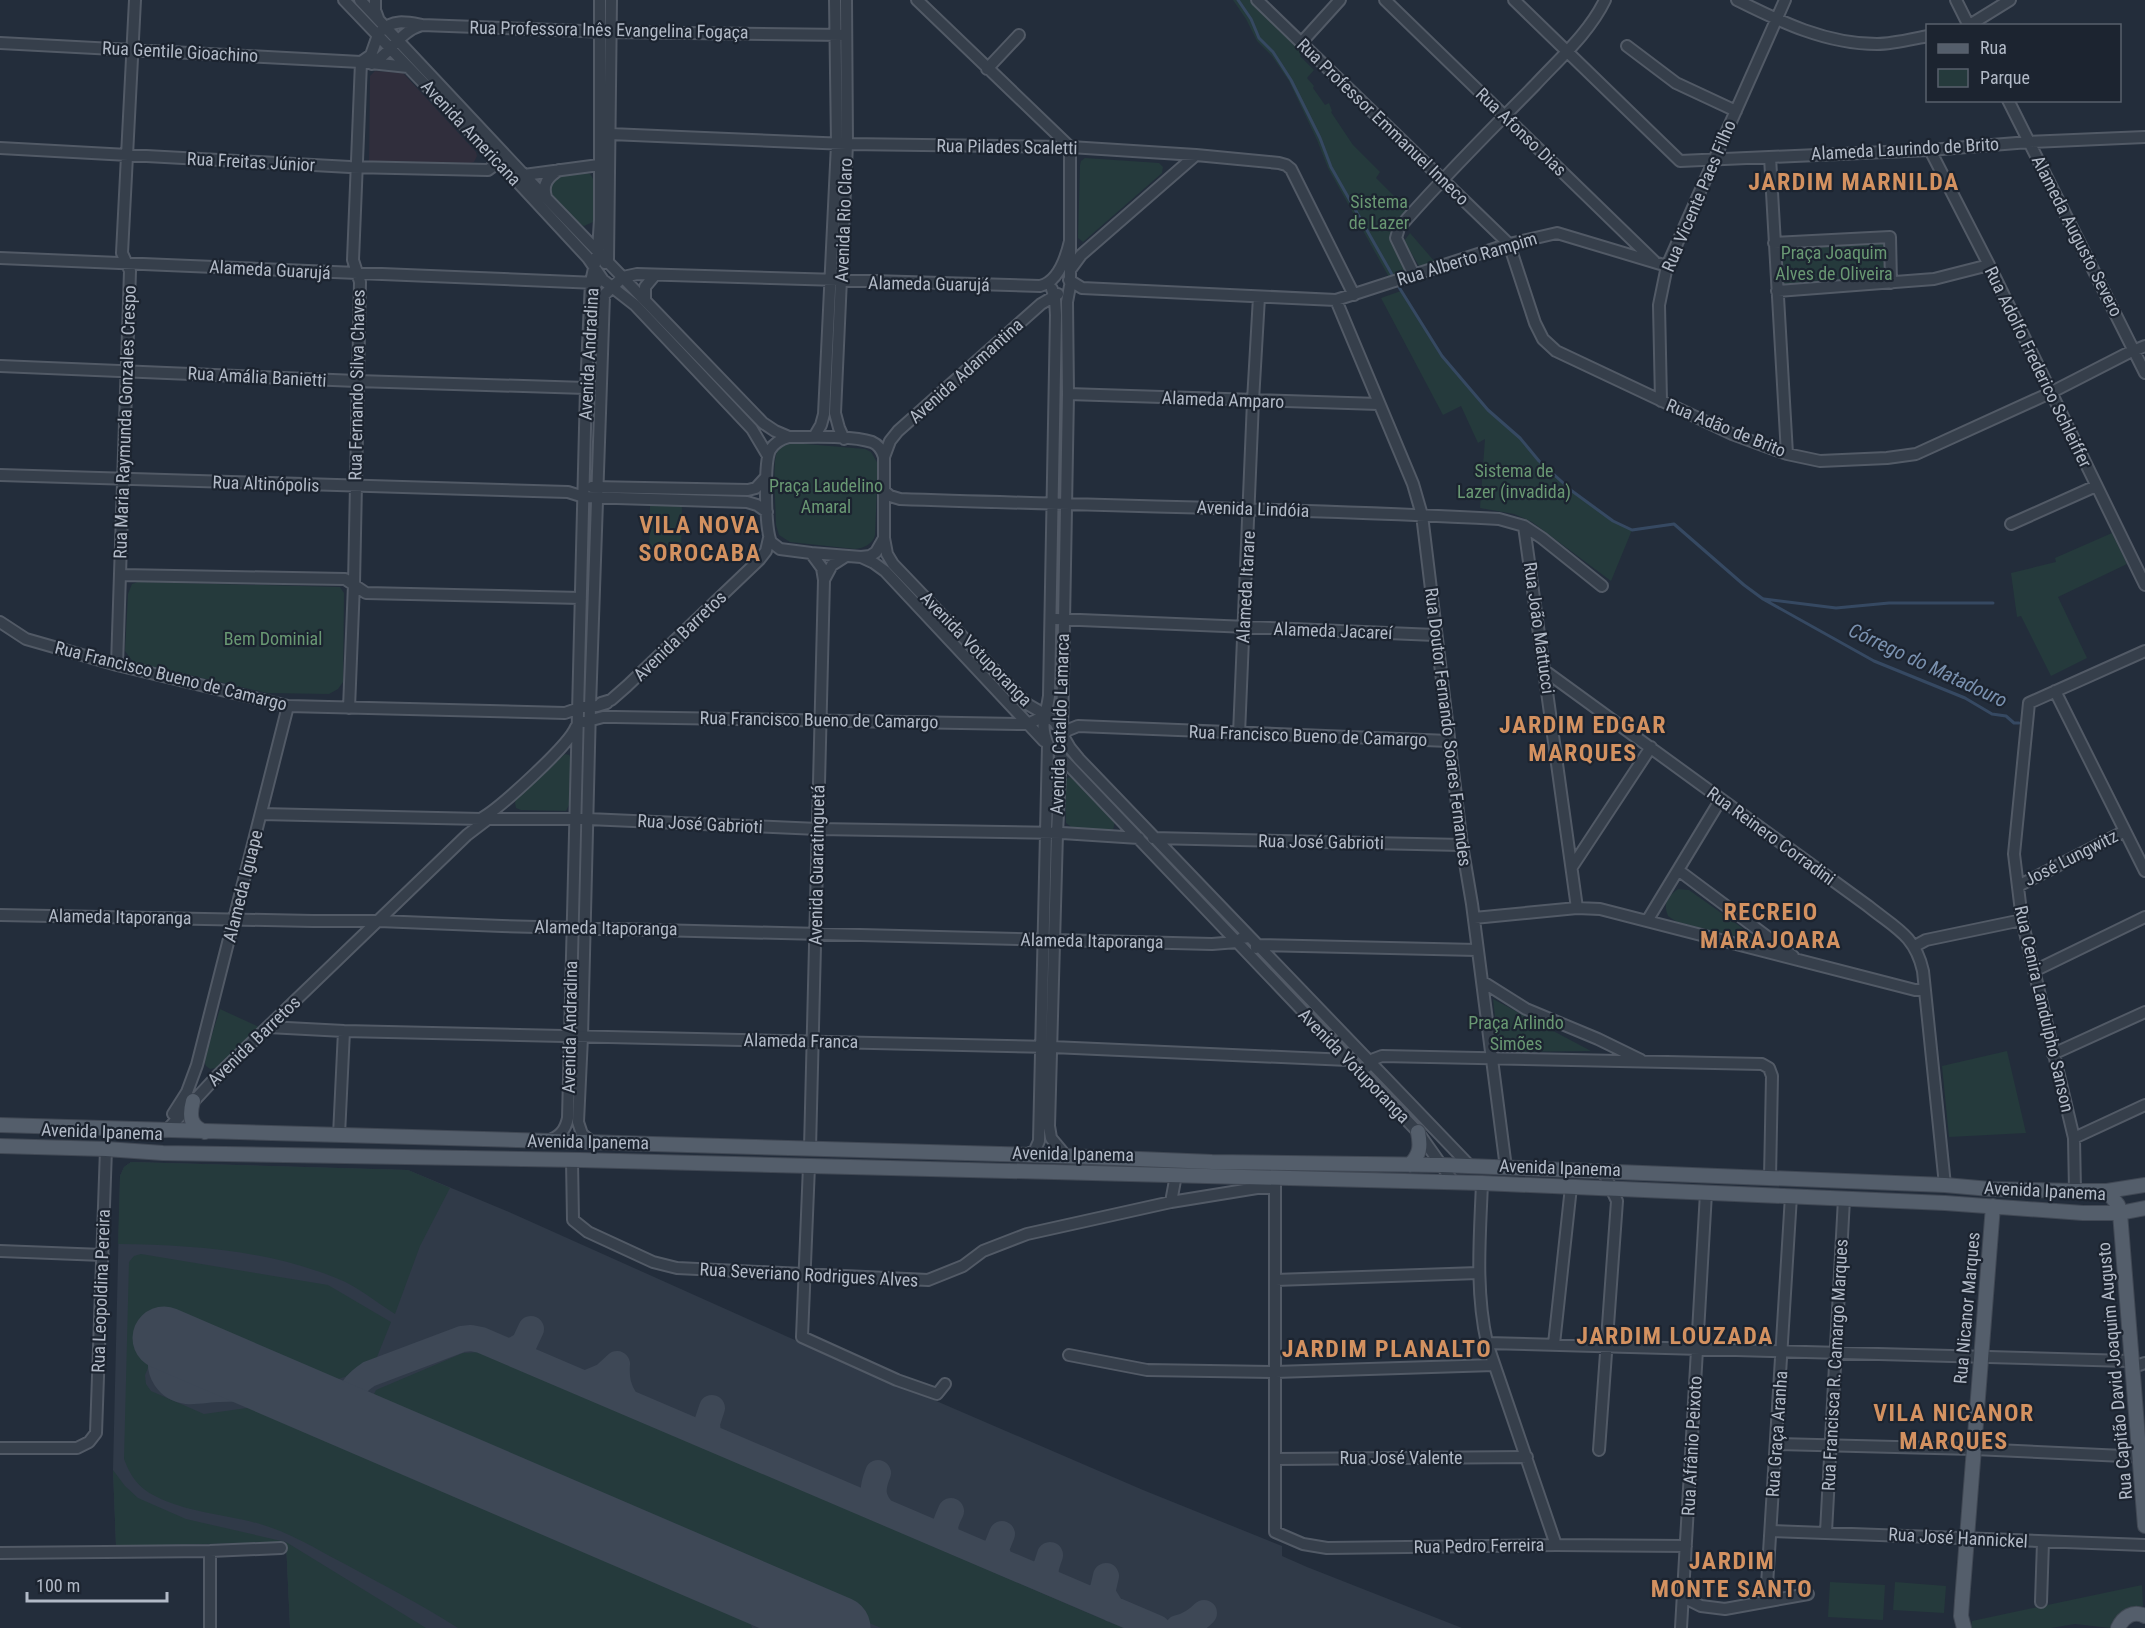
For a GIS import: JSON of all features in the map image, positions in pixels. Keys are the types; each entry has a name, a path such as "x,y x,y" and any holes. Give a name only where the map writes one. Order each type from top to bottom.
{"main road":[{"path":"193,1101 191,1119 198,1129 206,1132"},
{"name":"Avenida Ipanema","path":"0,1125 1212,1162 1442,1165 1945,1185 1990,1189 2107,1191 2145,1185"},
{"path":"136,1151 150,1146 162,1131"},
{"path":"1410,1164 1419,1155 1421,1144 1418,1132"},
{"name":"Avenida Ipanema","path":"0,1146 1176,1175 1275,1183 1482,1183 1844,1198 2120,1213 2145,1208"},
{"path":"2107,1191 2115,1200 2120,1213"},
{"name":"Rua Nicanor Marques","path":"1964,1628 1961,1616 1993,1206"},
{"name":"Rua Capitão David Joaquim Augusto","path":"2120,1213 2138,1362 2145,1526"},
{"path":"2118,1628 2127,1616 2135,1613 2145,1616"}],"street":[{"name":"Rua Maria Raymunda Gonzales Crespo","path":"117,665 130,271 122,253 135,0"},
{"name":"Avenida Americana","path":"344,0 381,28"},
{"name":"Avenida Americana","path":"360,0 394,44 581,232 763,423 789,437"},
{"path":"366,63 372,55 381,28 375,10 375,0"},
{"name":"Avenida Andradina","path":"600,0 610,134 608,261"},
{"name":"Avenida Andradina","path":"545,1142 556,1138 564,1131 568,1118 586,388 591,282 598,250 600,220 599,165 604,32 611,0"},
{"name":"Avenida Rio Claro","path":"835,0 840,35 842,144 836,281 835,413 838,428 844,439"},
{"name":"Avenida Rio Claro","path":"840,35 846,0"},
{"path":"917,0 1070,147"},
{"name":"Rua Professor Emmanuel Inneco","path":"1257,0 1509,244"},
{"path":"1301,43 1341,0"},
{"name":"Rua Afonso Dias","path":"1385,0 1662,265"},
{"name":"Alameda Laurindo de Brito","path":"1514,0 1680,161 2144,138"},
{"path":"1410,276 1396,233 1441,179 1505,117 1567,51 1596,18 1605,0"},
{"path":"1737,0 1806,31 1840,40 1878,44 1926,36"},
{"name":"Rua Vicente Paes Filho","path":"1661,401 1659,304 1662,265 1736,111 1785,0"},
{"path":"1956,0 1968,24"},
{"path":"1971,24 2010,0"},
{"name":"Rua Professora Inês Evangelina Fogaça","path":"381,28 403,21 422,25 604,32 840,35"},
{"path":"366,63 394,44 408,30 422,25"},
{"path":"987,69 1019,35"},
{"name":"Rua Gentile Gioachino","path":"0,43 408,67"},
{"name":"Avenida Americana","path":"394,44 408,67 588,258 603,280 635,305 752,429 768,456"},
{"path":"1628,46 1676,83 1736,111"},
{"name":"Rua Fernando Silva Chaves","path":"349,708 360,282 353,260 366,63"},
{"name":"Alameda Augusto Severo","path":"2009,102 2140,348 2145,373"},
{"path":"1041,147 1048,137 1044,123"},
{"name":"Rua Pilades Scaletti","path":"610,134 842,144 1070,147 1173,153 1286,165 1291,170 1354,295"},
{"name":"Avenida Cataldo Lamarca","path":"1052,833 1060,779 1057,747 1042,728 1049,696 1050,619 1068,394 1070,147"},
{"name":"Rua Freitas Júnior","path":"0,148 358,168 488,170 499,162"},
{"name":"Rua Adolfo Frederico Schleiffer","path":"1930,150 1989,265 2145,585"},
{"path":"1173,153 1179,160 1177,171"},
{"path":"1069,280 1082,255 1196,155"},
{"path":"1770,157 1786,454"},
{"path":"524,175 599,165"},
{"path":"546,197 545,184 548,178 559,170"},
{"path":"581,232 589,231 600,220"},
{"name":"Rua Alberto Rampim","path":"1338,300 1509,244 1557,233 1662,265"},
{"path":"1774,243 1890,237 1891,283"},
{"name":"Avenida Cataldo Lamarca","path":"1027,1155 1035,1150 1039,1141 1046,1048 1052,833 1063,619 1054,289 1070,241"},
{"name":"Rua Adão de Brito","path":"1509,244 1535,323 1543,339 1556,351 1732,434 1786,454 1820,461 1887,458 1916,454 2050,393 2140,348"},
{"name":"Alameda Guarujá","path":"0,258 591,282 612,286"},
{"path":"595,269 608,261"},
{"path":"1777,291 1934,279 1989,265"},
{"name":"Rua Pilades Scaletti","path":"1338,300 1341,269"},
{"name":"Alameda Guarujá","path":"623,277 637,274 1040,286 1054,289"},
{"path":"645,300 645,288 648,281 655,275"},
{"path":"1054,289 1061,276 1082,288 1338,300"},
{"path":"612,286 623,277"},
{"name":"Avenida Adamantina","path":"884,457 890,441 898,431 1041,304 1054,289 1067,292 1069,280"},
{"name":"Avenida Rio Claro","path":"814,437 824,414 836,281"},
{"name":"Avenida Andradina","path":"593,1143 582,1134 578,1122 603,298 612,286"},
{"name":"Alameda Itarare","path":"1239,734 1259,297"},
{"name":"Rua Doutor Fernando Soares Fernandes","path":"1338,300 1416,491 1422,515 1462,845 1483,982 1506,1168"},
{"name":"Rua Amália Banietti","path":"0,366 586,388"},
{"name":"Alameda Amparo","path":"1068,394 1379,404"},
{"path":"789,437 814,437 872,442 880,448 884,457 884,538 876,552 870,556 846,556 780,549 774,546 769,537 766,477 768,456 775,444 789,437"},
{"name":"Rua Altinópolis","path":"0,475 568,492 748,490 756,488 766,477"},
{"path":"2011,524 2096,486"},
{"name":"Avenida Lindóia","path":"884,491 890,496 900,498 1059,505 1250,508 1499,519 1524,526 1602,586"},
{"name":"Rua Altinópolis","path":"596,492 747,502 767,512"},
{"name":"Rua João Mattucci","path":"1524,526 1577,908"},
{"name":"Avenida Barretos","path":"590,701 607,703 618,694 759,560 766,551 769,537"},
{"name":"Avenida Votuporanga","path":"884,538 887,555 893,564 1032,708 1054,722 1057,747"},
{"name":"Avenida Guaratinguetá","path":"810,1149 824,580 822,568 811,553"},
{"path":"824,580 832,565 846,556"},
{"name":"Avenida Votuporanga","path":"861,557 870,560 885,571 1028,724 1057,747 1074,772 1418,1132 1454,1183"},
{"path":"121,575 345,579 366,593 581,598"},
{"name":"Alameda Jacareí","path":"1050,619 1436,635"},
{"name":"Rua Francisco Bueno de Camargo","path":"0,622 26,639 117,665 288,706 565,713 578,708"},
{"name":"Rua Cenira Landulpho Sanson","path":"2075,1191 2074,1138 2022,920 2014,854 2029,703 2145,651"},
{"name":"Rua Reinero Corradini","path":"1545,671 1868,906 1911,940 1915,946"},
{"path":"2055,691 2145,871"},
{"path":"618,694 613,704 614,710 620,717"},
{"name":"Avenida Cataldo Lamarca","path":"1032,708 1041,706 1049,696"},
{"path":"578,708 590,701"},
{"path":"1006,723 1012,715 1011,704"},
{"name":"Alameda Iguape","path":"162,1131 179,1106 197,1065 288,706"},
{"path":"565,713 578,722 590,721"},
{"name":"Rua Francisco Bueno de Camargo","path":"590,721 603,717 620,717 1028,724 1046,715"},
{"name":"Avenida Barretos","path":"162,1131 566,742 578,722"},
{"path":"1057,747 1072,728 1081,726"},
{"path":"1072,752 1069,740 1074,731 1081,726"},
{"name":"Rua Francisco Bueno de Camargo","path":"1081,726 1449,741"},
{"name":"Avenida Votuporanga","path":"1057,747 1072,752 1470,1166"},
{"path":"1572,867 1651,747"},
{"path":"1060,779 1064,772 1068,770 1074,772"},
{"path":"507,799 508,810 513,818"},
{"path":"1647,921 1721,800"},
{"name":"Rua José Gabrioti","path":"261,814 588,819 818,829 1052,833 1138,838"},
{"name":"José Lungwitz","path":"2018,886 2125,831"},
{"name":"Rua José Gabrioti","path":"1153,838 1462,845"},
{"path":"1170,856 1170,847 1181,839"},
{"path":"1678,870 1798,960"},
{"path":"397,904 395,913 403,922"},
{"path":"1474,918 1577,908 1600,909 1915,990 1925,990"},
{"name":"Alameda Itaporanga","path":"0,915 379,921 1212,944 1242,948"},
{"path":"2034,971 2145,917"},
{"path":"1945,1185 1923,970 1915,946 1926,940 2022,920"},
{"path":"344,954 351,944 353,935 348,921"},
{"path":"1212,944 1219,933 1219,922"},
{"path":"1252,941 1257,949 1254,953 1242,948 1242,938 1281,945 1477,950"},
{"path":"1272,961 1272,953 1281,945"},
{"path":"1483,982 1526,1009 1644,1061"},
{"path":"283,1012 284,1020 290,1028"},
{"path":"2053,1054 2145,1012"},
{"name":"Alameda Franca","path":"268,1027 344,1031 1046,1048 1348,1060"},
{"path":"339,1135 344,1031"},
{"path":"1311,1057 1323,1051 1326,1046 1326,1036"},
{"path":"1594,1060 1598,1039"},
{"name":"Avenida Cataldo Lamarca","path":"1046,1048 1051,1138 1066,1156"},
{"path":"1364,1076 1364,1070 1369,1062 1382,1056 1762,1064 1769,1068 1772,1076 1770,1178"},
{"path":"197,1065 203,1074 218,1075"},
{"path":"2074,1138 2145,1105"},
{"name":"Rua Leopoldina Pereira","path":"0,1448 77,1448 89,1442 96,1433 106,1149"},
{"name":"Rua Severiano Rodrigues Alves","path":"572,1160 573,1220 588,1232 653,1262 677,1268 928,1280 963,1266 983,1251 1027,1234 1171,1202 1275,1183"},
{"path":"809,1166 802,1337 897,1380 937,1394 945,1384"},
{"path":"1599,1450 1617,1201 1603,1171"},
{"path":"1171,1202 1176,1175"},
{"path":"1275,1183 1275,1459"},
{"path":"1482,1183 1478,1273 1482,1320 1494,1365 1556,1545"},
{"path":"1554,1344 1571,1187"},
{"name":"Rua Afrânio Peixoto","path":"1681,1628 1706,1192"},
{"name":"Rua Graça Aranha","path":"1767,1601 1791,1196"},
{"name":"Rua Francisca R. Camargo Marques","path":"1826,1532 1844,1198"},
{"path":"0,1251 103,1255"},
{"path":"1275,1280 1478,1273"},
{"path":"1487,1342 2138,1362"},
{"path":"1069,1355 1146,1370 1275,1372 1494,1365"},
{"path":"1776,1444 2142,1456"},
{"name":"Rua José Valente","path":"1275,1459 1527,1456"},
{"name":"Rua Pedro Ferreira","path":"1275,1459 1275,1532 1303,1544 1327,1548 1686,1546"},
{"name":"Rua José Hannickel","path":"1771,1531 2145,1545"},
{"path":"2041,1602 2043,1542"},
{"path":"0,1553 281,1548"},
{"path":"210,1551 210,1628"},
{"path":"1683,1597 1701,1606 1725,1609 1808,1594"}],"shaded area":[{"path":"375,71 403,73 476,152 474,162 369,161 370,76"},
{"path":"131,1162 408,1170 509,1212 788,1337 1143,1490 1282,1546 1282,1556 1307,1567 1462,1628 290,1628 286,1542 116,1546 113,1470 120,1176 124,1167"}],"green space":[{"name":"Sistema de Lazer","path":"1233,0 1250,0 1302,52 1300,56 1314,70 1307,78 1314,86 1313,88 1325,105 1329,103 1331,112 1353,145 1380,172 1376,178 1409,211 1395,227 1406,273 1390,279 1328,168 1289,81 1272,56 1257,41"},
{"path":"1085,158 1159,163 1163,167 1162,173 1083,242 1078,238 1080,165"},
{"path":"586,173 593,178 596,204 593,222 584,226 551,195 551,188 553,183 561,177"},
{"name":"Sistema de Lazer","path":"1410,233 1435,262 1422,268 1419,266 1404,241"},
{"name":"Praça Joaquim Alves de Oliveira","path":"1886,241 1888,280 1783,286 1781,246"},
{"name":"Sistema de Lazer (invadida)","path":"1401,291 1442,356 1488,410 1520,438 1540,462 1572,491 1613,521 1632,530 1611,581 1532,522 1514,514 1480,508 1485,439 1478,443 1461,406 1443,415 1381,298"},
{"name":"Praça Laudelino Amaral","path":"794,443 865,449 871,452 878,464 875,535 865,547 855,549 790,542 779,535 776,525 774,476 776,457 780,448"},
{"path":"650,505 682,505 681,560 649,560"},
{"path":"2112,533 2127,564 2058,597 2087,658 2051,676 2021,616 2017,617 2011,573 2056,562 2055,558"},
{"name":"Bem Dominial","path":"138,582 340,587 344,593 343,682 338,689 329,694 267,693 133,662 125,651 128,594 132,584"},
{"path":"565,754 572,759 571,801 566,811 516,808 516,798"},
{"path":"1073,776 1115,821 1113,830 1074,829 1066,823 1065,779"},
{"path":"1678,889 1689,890 1752,935 1752,938 1749,940 1677,922 1668,916 1666,904"},
{"name":"Praça Arlindo Simões","path":"1493,999 1591,1051 1499,1052"},
{"path":"220,1009 259,1027 220,1067 210,1069 204,1060"},
{"path":"2007,1051 2026,1133 1949,1137 1942,1066"},
{"path":"131,1162 408,1170 450,1188 420,1246 395,1314 344,1281 283,1261 201,1248 118,1244 120,1176 124,1167"},
{"path":"141,1254 328,1285 391,1322 373,1367 330,1382 295,1377 167,1323 145,1375 146,1384 151,1391 204,1414 262,1406 749,1618 752,1628 458,1628 401,1594 281,1532 260,1524 180,1506 149,1493 135,1481 124,1459 129,1262 134,1256"},
{"path":"481,1352 1123,1628 881,1628 380,1413 373,1406 372,1398 376,1390 463,1353"},
{"path":"113,1470 138,1498 186,1519 286,1542 116,1546"},
{"path":"286,1542 426,1628 290,1628"},
{"path":"1830,1582 1885,1585 1883,1620 1828,1617"},
{"path":"1895,1582 1946,1586 1944,1613 1893,1610"},
{"path":"2142,1585 2143,1606 2124,1612 2110,1628 2075,1624 2051,1628 1971,1628 1972,1621"}],"waterway":[{"name":"Córrego do Matadouro","path":"1238,0 1251,19 1259,38 1273,52 1291,80 1320,138 1331,167 1394,278"},
{"name":"Córrego do Matadouro","path":"1397,284 1442,356 1488,410 1520,438 1539,461 1572,491 1613,521 1632,530 1674,524 1763,599 1874,661 1965,698 1992,714 2006,716 2014,723 2019,723"},
{"path":"1764,599 1836,608 1889,603 1993,603"}],"taxiway":[{"path":"511,1352 524,1344 531,1329"},
{"path":"243,1372 217,1352 201,1343 185,1339 173,1341 165,1348 161,1358 161,1368 166,1379 174,1387 187,1391 252,1388 284,1390"},
{"path":"366,1425 355,1410 351,1398 351,1392 360,1380 369,1374 462,1339 481,1340 1157,1628"},
{"path":"585,1384 604,1376 617,1364 618,1384 626,1401"},
{"path":"708,1436 707,1423 712,1408"},
{"path":"878,1473 874,1493 876,1502 883,1511"},
{"path":"949,1539 945,1528 951,1511"},
{"path":"1000,1561 996,1549 1002,1534"},
{"path":"1050,1555 1046,1572 1050,1582"},
{"path":"1106,1576 1102,1593 1112,1609"},
{"path":"772,1599 781,1613 781,1628"},
{"path":"1178,1628 1192,1623 1204,1613"},
{"path":"782,1625 791,1618 807,1614"}],"runway":[{"path":"164,1338 839,1628"}],"district":[{"name":"JARDIM MARNILDA","path":"1854,182"},
{"name":"VILA NOVA SOROCABA","path":"700,539"},
{"name":"JARDIM EDGAR MARQUES","path":"1583,739"},
{"name":"RECREIO MARAJOARA","path":"1771,926"},
{"name":"JARDIM LOUZADA","path":"1675,1336"},
{"name":"JARDIM PLANALTO","path":"1387,1349"},
{"name":"VILA NICANOR MARQUES","path":"1954,1427"},
{"name":"JARDIM MONTE SANTO","path":"1732,1575"}]}
